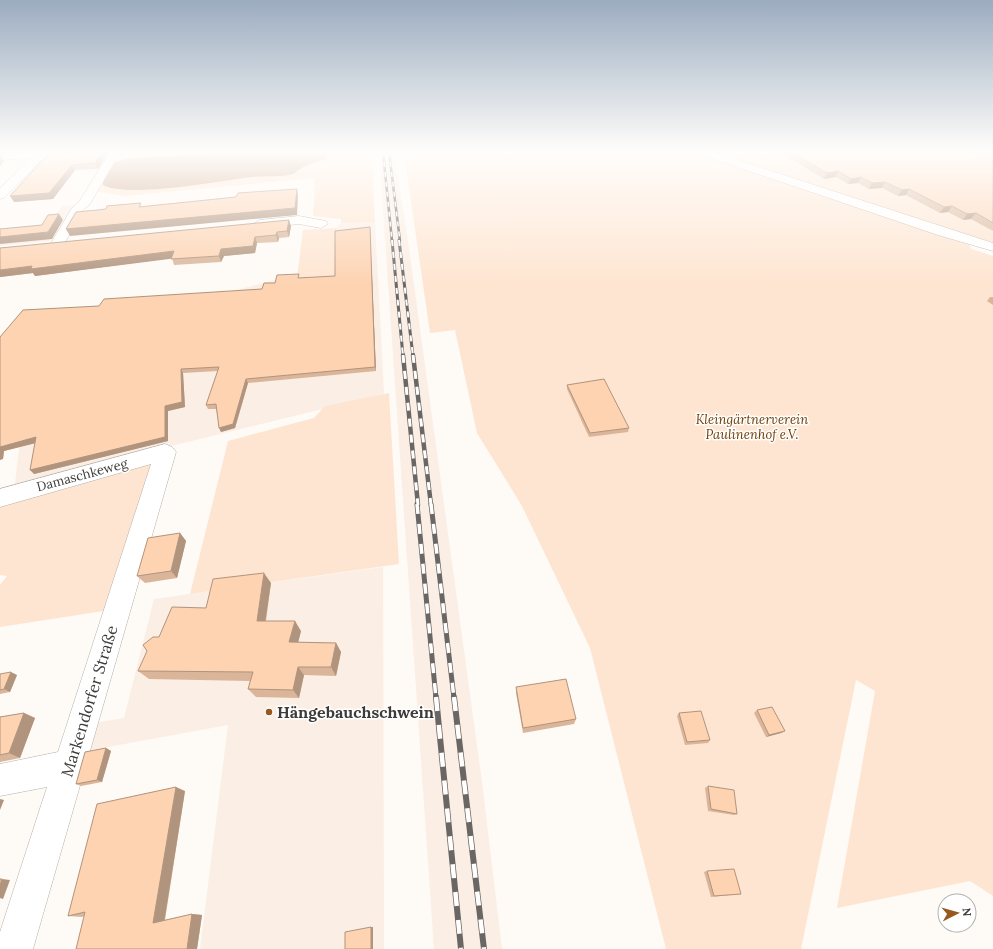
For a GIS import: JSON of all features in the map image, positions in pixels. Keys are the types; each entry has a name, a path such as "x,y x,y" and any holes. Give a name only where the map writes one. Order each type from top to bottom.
{"street":[{"path":"43,245 64,243 78,208 84,204 89,196"},
{"path":"836,196 993,247"},
{"path":"244,226 299,220 321,224"},
{"name":"Damaschkeweg","path":"0,498 165,452"},
{"name":"Markendorfer Straße","path":"14,949 165,452"},
{"path":"0,780 69,766"}],"shaded area":[{"path":"382,196 401,196 482,782 502,949 434,949"},
{"path":"74,205 49,241 0,246 0,242 46,231 62,206"},
{"path":"375,222 384,394 15,484 21,431 229,292 279,279 300,277 336,280 336,228 341,223"},
{"path":"383,567 384,949 200,949 228,725 86,751 94,723 124,718 154,599"}],"green space":[{"path":"314,196 374,196 375,222 341,223 341,219 313,216"},
{"name":"Kleingärtnerverein Paulinenhof e.V.","path":"410,196 825,196 970,245 971,249 993,256 993,896 970,881 837,908 875,691 856,680 801,949 666,949 590,648 522,506 477,433 455,330 430,333"},
{"path":"844,196 993,196 993,242 969,235 960,235"},
{"path":"336,228 336,281 299,282 300,278 297,278 303,230"},
{"path":"389,393 399,564 190,594 228,441 314,418 325,406"},
{"path":"153,463 110,610 0,627 0,585 7,576 0,575 0,507"}],"building":[{"path":"296,196 295,208 66,229 76,212 106,209 107,206 141,203 139,207 236,197"},
{"path":"923,196 993,196 993,223 976,213 967,214 952,206 944,207"},
{"path":"59,214 48,232 0,237 0,229 42,225 48,215"},
{"path":"289,220 287,231 277,232 276,235 255,237 253,246 221,249 219,256 171,259 174,251 31,269 32,266 0,270 0,248"},
{"path":"370,227 375,367 246,379 233,424 219,428 216,404 206,405 219,367 181,369 182,402 165,406 165,437 30,470 36,437 0,447 0,337 23,310 99,306 104,299 262,289 264,283 275,283 277,275 299,274 298,278 335,276 335,231"},
{"path":"604,379 629,428 590,433 567,385"},
{"path":"180,533 171,571 137,576 148,538"},
{"path":"264,573 257,621 295,621 289,642 336,643 331,667 298,667 293,690 248,689 253,672 138,671 147,651 143,645 153,637 159,637 172,607 206,608 213,579"},
{"path":"11,672 4,689 0,690 0,674"},
{"path":"566,679 576,719 523,728 516,687"},
{"path":"772,707 785,731 769,735 757,710"},
{"path":"701,711 710,740 687,742 679,713"},
{"path":"24,713 9,753 0,755 0,717"},
{"path":"106,748 97,780 76,784 85,752"},
{"path":"708,786 734,790 737,814 711,809"},
{"path":"176,787 153,923 192,914 187,949 76,949 85,912 68,916 97,804"},
{"path":"734,869 741,894 714,896 707,871"},
{"path":"371,927 371,949 345,949 345,932"}],"railway":[{"path":"387,196 392,241"},
{"path":"394,196 400,241"},
{"path":"392,240 403,356"},
{"path":"399,240 413,356"},
{"path":"403,355 418,505"},
{"path":"413,355 431,505"},
{"path":"417,504 436,698"},
{"path":"431,504 454,698"},
{"path":"436,697 461,949"},
{"path":"454,697 484,949"}],"place":[{"name":"Hängebauchschwein","path":"269,712"}]}
